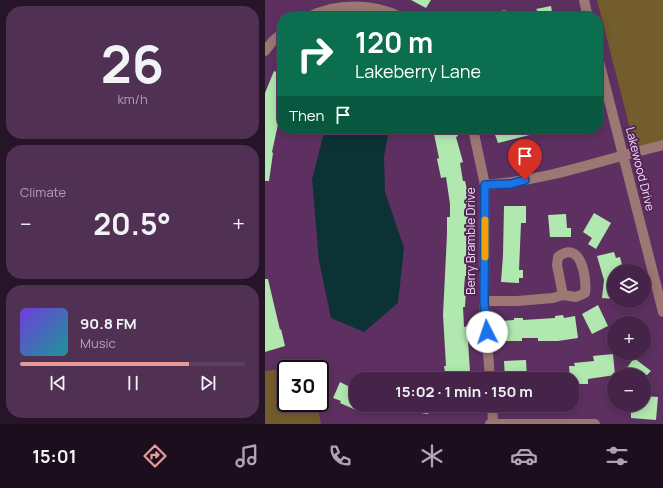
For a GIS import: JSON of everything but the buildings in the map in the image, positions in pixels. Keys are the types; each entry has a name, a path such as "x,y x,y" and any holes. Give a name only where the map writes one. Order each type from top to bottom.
{"street":[{"path":"584,0 587,12"},
{"path":"318,12 354,6 373,7 390,12"},
{"path":"265,51 277,38"},
{"name":"Lakewood Drive","path":"603,77 663,312"},
{"name":"Berry Bramble Drive","path":"474,134 485,185 484,301 489,372"},
{"path":"485,185 511,184 663,145"},
{"path":"484,301 524,300 563,296"},
{"path":"492,412 492,424 595,424"}],"shaded area":[{"path":"597,0 663,0 663,141 635,148 603,23 603,12 600,12"},
{"path":"324,134 388,134 384,157 385,192 404,248 398,303 364,332 331,318 319,261 312,179"},
{"path":"277,370 277,412 319,412 321,424 265,424 265,371"}],"slow traffic":[{"path":"485,220 485,257"}],"route":[{"path":"487,332 484,301 485,185 511,184 525,180"}]}
